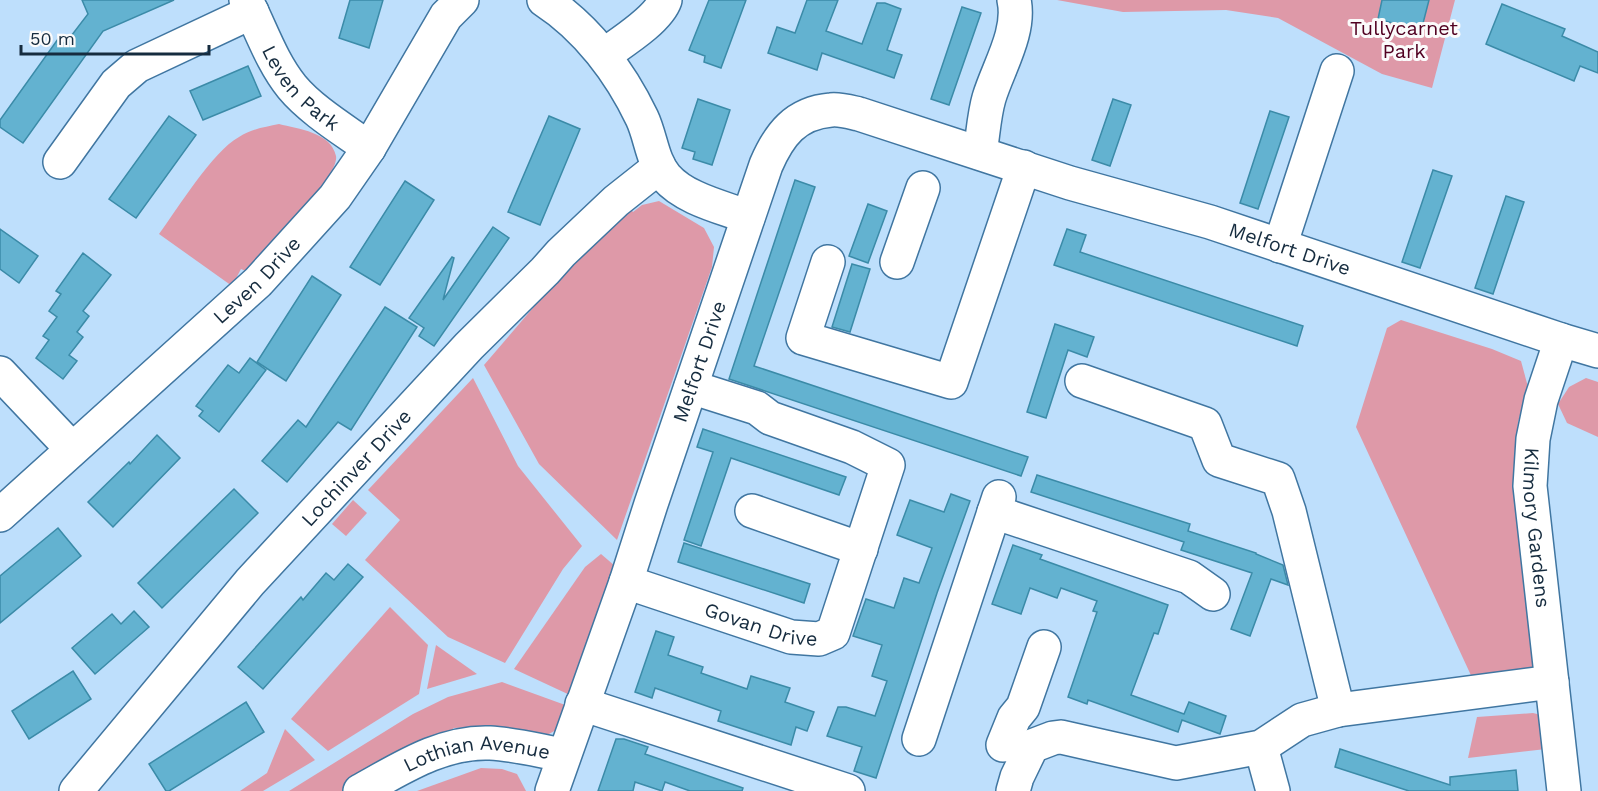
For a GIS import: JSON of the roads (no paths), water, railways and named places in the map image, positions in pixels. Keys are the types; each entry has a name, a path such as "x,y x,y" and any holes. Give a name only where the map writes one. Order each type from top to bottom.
{"street":[{"name":"Leven Drive","path":"0,515 258,282 335,197 369,148 446,15 462,0"},
{"path":"544,0 587,35 604,55 642,119 659,167 668,179 692,196 748,217"},
{"path":"604,55 635,33 662,8 665,0"},
{"path":"980,153 988,100 1011,39 1016,14 1014,0"},
{"name":"Leven Park","path":"60,162 116,84 137,66 249,6 276,65 293,88 310,105 369,148"},
{"path":"1280,246 1337,71"},
{"name":"Melfort Drive","path":"552,791 626,582 766,165 776,141 792,125 814,114 833,110 859,114 1070,183 1210,222 1587,342"},
{"name":"Lochinver Drive","path":"76,791 250,582 469,346 568,246 616,201 659,167"},
{"path":"828,262 803,338 951,382 1024,167"},
{"path":"897,262 923,188"},
{"name":"Kilmory Gardens","path":"1564,791 1530,486 1533,439 1539,410 1587,342"},
{"path":"0,373 72,449"},
{"path":"1082,381 1206,424 1219,460 1278,479 1290,511 1338,710"},
{"name":"Govan Drive","path":"626,582 791,637 819,639 833,633 861,549 888,465 852,447 770,418 757,408 691,387"},
{"path":"919,740 997,505 1189,577 1213,594"},
{"path":"752,511 861,549"},
{"path":"1003,745 1014,718 1023,706 1044,647"},
{"path":"1013,791 1032,746 1053,738 1061,737 1176,763 1261,747 1302,720 1338,710 1552,682"},
{"path":"582,704 848,791"},
{"path":"1023,706 1043,719 1053,738"},
{"name":"Lothian Avenue","path":"360,791 419,758 459,746 490,743 564,755"},
{"path":"1261,747 1273,791"}],"park label":[{"name":"Tullycarnet Park","path":"1404,40"}]}
